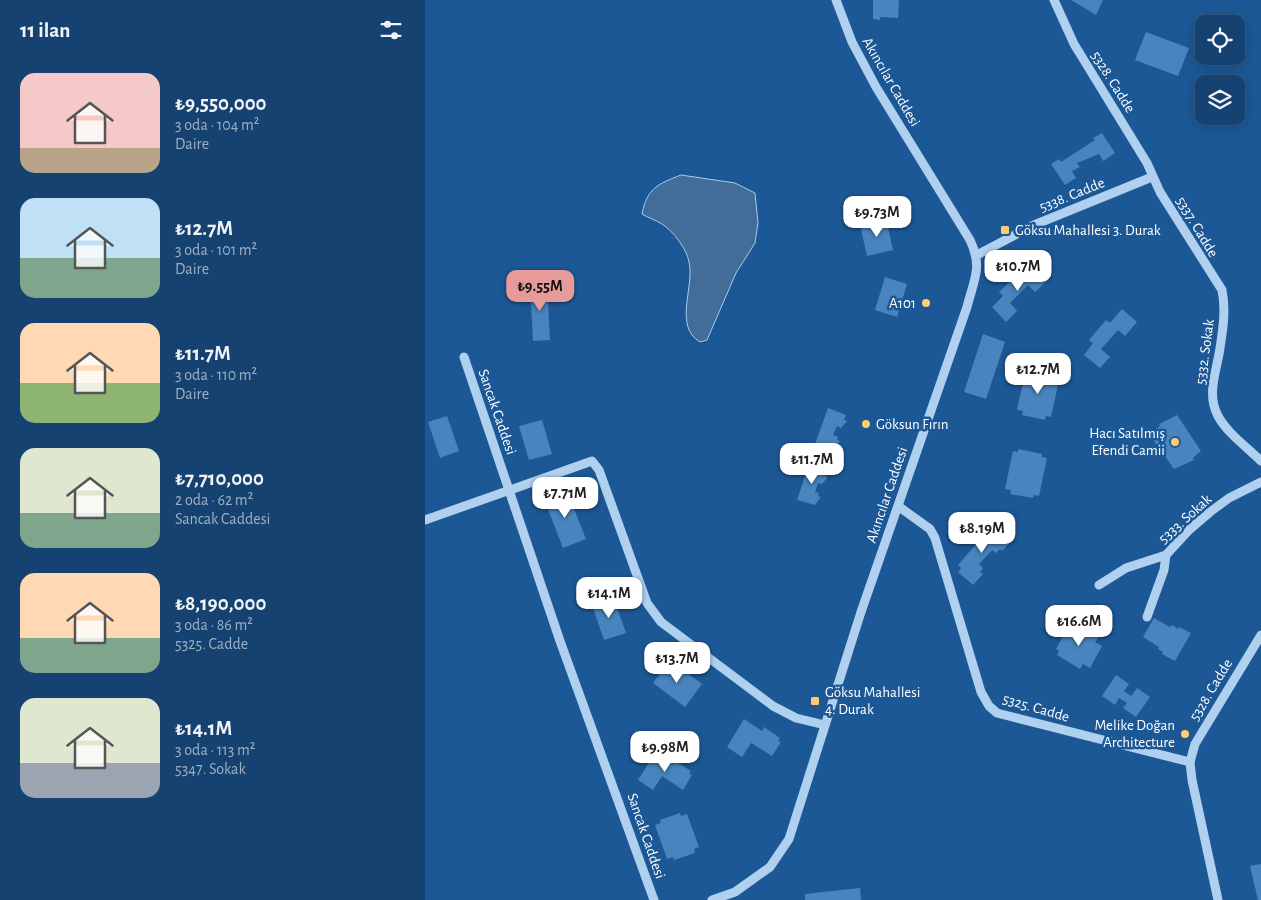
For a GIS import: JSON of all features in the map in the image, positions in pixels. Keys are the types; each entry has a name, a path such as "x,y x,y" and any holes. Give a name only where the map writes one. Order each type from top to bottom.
{"street":[{"name":"Akıncılar Caddesi","path":"712,900 735,892 771,867 789,839 898,506 967,307 977,268 977,255 955,212 864,65 852,42 837,0"},
{"name":"5328. Cadde","path":"1054,0 1074,44 1147,163 1152,177"},
{"name":"5338. Cadde","path":"977,255 1034,226 1152,177"},
{"name":"5337. Cadde","path":"1152,177 1222,290"},
{"name":"5332. Sokak","path":"1222,290 1224,302 1223,321 1212,386 1213,402 1218,416 1261,461"},
{"name":"Sancak Caddesi","path":"464,357 654,900"},
{"path":"425,520 510,492 592,461 599,470 647,602 661,622 773,706 796,718 825,725"},
{"name":"5333. Sokak","path":"1099,585 1126,568 1166,555 1189,530 1210,512 1229,498 1261,482"},
{"name":"5325. Cadde","path":"898,506 931,529 981,692 989,706 997,713 1190,762"},
{"path":"1147,617 1165,570 1166,555"},
{"name":"5328. Cadde","path":"1190,762 1195,744 1261,635"},
{"path":"1190,762 1192,780 1218,900"}],"water":[{"path":"681,175 735,183 755,193 758,223 755,243 736,273 707,340 700,342 692,335 686,316 690,272 688,257 679,241 666,227 642,214 647,198 655,188"}],"building":[{"path":"873,0 899,0 898,18 880,17 880,20 873,19"},
{"path":"1071,0 1103,0 1096,15"},
{"path":"1146,32 1189,48 1178,76 1135,60"},
{"path":"1102,133 1115,153 1103,161 1099,154 1077,163 1080,167 1072,171 1076,178 1065,185 1051,164 1059,159 1061,162 1095,140 1093,138"},
{"path":"886,219 893,250 867,256 860,225"},
{"path":"1035,266 1048,280 1035,292 1028,285 1010,303 1017,311 1006,322 992,307 1003,296 999,292 1018,274 1021,278"},
{"path":"885,277 907,284 897,317 875,310"},
{"path":"547,283 550,340 533,341 530,284"},
{"path":"1122,309 1137,322 1125,336 1118,330 1101,349 1110,357 1100,368 1084,355 1093,343 1089,340 1106,320 1110,323"},
{"path":"983,334 1005,342 986,399 964,392"},
{"path":"1030,371 1054,376 1054,379 1059,380 1051,417 1046,416 1045,420 1022,415 1023,411 1017,410 1025,373 1030,374"},
{"path":"828,408 846,415 844,420 847,421 841,428 837,426 833,435 838,437 837,440 840,441 834,449 815,444"},
{"name":"Hacı Satılmış Efendi Camii","path":"1177,415 1201,451 1193,458 1194,460 1174,469 1149,434 1160,426 1159,424"},
{"path":"447,416 459,451 440,458 428,422"},
{"path":"542,420 552,454 529,460 519,426"},
{"path":"1018,449 1042,454 1042,457 1047,458 1039,496 1034,495 1033,498 1010,494 1011,490 1005,489 1013,451 1018,452"},
{"path":"809,464 827,471 825,476 828,477 822,484 818,483 815,492 819,493 818,496 821,497 815,505 797,500"},
{"path":"567,491 586,539 563,548 544,499"},
{"path":"990,528 994,531 997,528 1011,541 1002,551 1000,549 996,553 992,550 979,564 983,568 980,572 983,574 973,585 958,572 961,568 958,565"},
{"path":"613,597 626,633 604,640 592,605"},
{"path":"1154,618 1170,627 1172,625 1178,629 1179,627 1191,633 1175,661 1162,654 1163,652 1158,649 1159,647 1143,637"},
{"path":"1075,624 1099,637 1095,642 1102,646 1090,668 1083,664 1080,669 1057,655 1059,651 1056,649 1068,627 1072,629"},
{"path":"670,660 702,684 685,707 653,683"},
{"path":"1116,675 1129,684 1124,691 1131,696 1137,688 1150,697 1136,717 1123,708 1127,703 1119,698 1115,705 1102,696"},
{"path":"744,719 762,731 764,727 780,738 778,741 781,742 772,756 751,743 742,757 727,747"},
{"path":"655,753 673,764 675,761 691,771 689,774 692,775 683,790 662,776 653,790 638,780"},
{"path":"680,813 681,816 687,814 699,847 694,849 695,853 674,860 673,857 667,859 655,825 661,823 660,820"},
{"path":"1261,864 1261,900 1258,900 1250,866"},
{"path":"860,888 861,900 805,900 805,894"}],"place":[{"name":"Göksu Mahallesi 3. Durak","path":"1005,230"},
{"name":"A101","path":"926,303"},
{"name":"Göksun Fırın","path":"866,424"},
{"name":"Hacı Satılmış Efendi Camii","path":"1175,442"},
{"name":"Göksu Mahallesi 4. Durak","path":"815,701"},
{"name":"Melike Doğan Architecture","path":"1185,734"}]}
